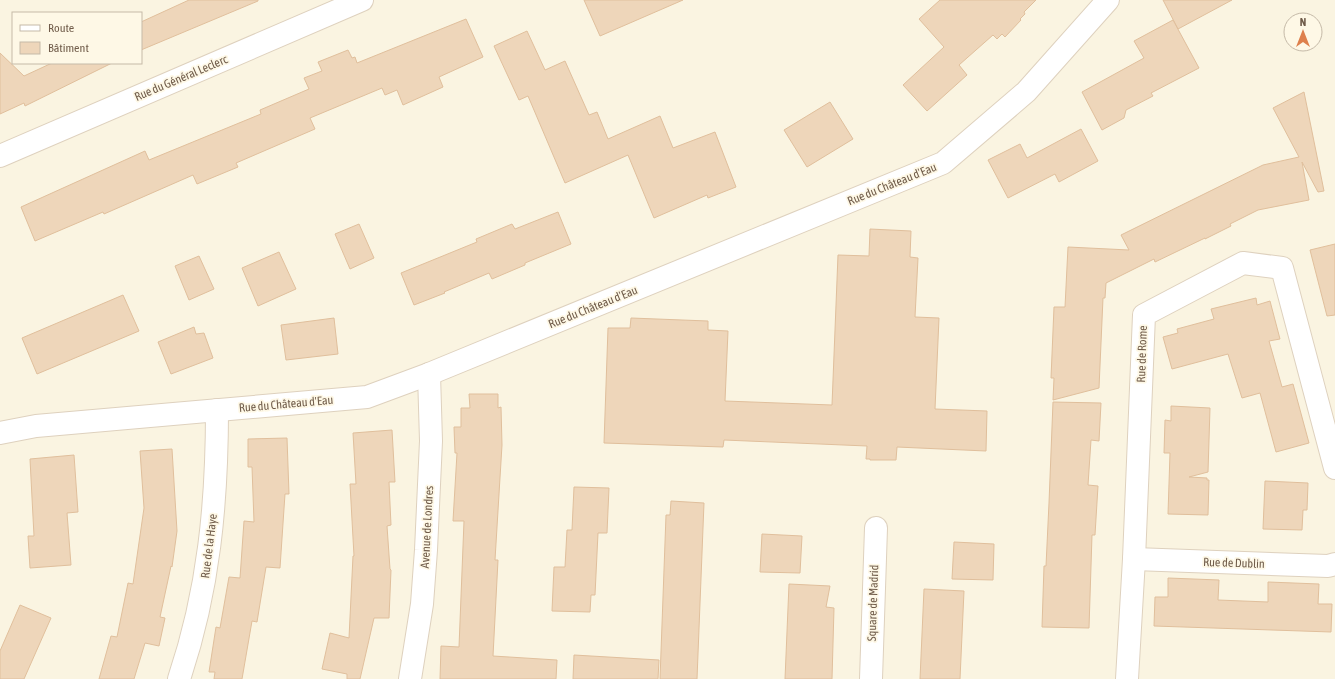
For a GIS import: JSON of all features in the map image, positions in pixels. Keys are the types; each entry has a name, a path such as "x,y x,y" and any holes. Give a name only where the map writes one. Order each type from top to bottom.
{"street":[{"name":"Rue du Général Leclerc","path":"0,156 362,0"},
{"name":"Rue du Château d'Eau","path":"0,433 36,426 367,397 430,374 943,163 1026,92 1108,0"},
{"name":"Rue de Rome","path":"1127,679 1134,559 1144,314 1243,262 1282,268 1335,468"},
{"name":"Avenue de Londres","path":"410,679 422,604 426,550 431,441 430,374"},
{"name":"Rue de la Haye","path":"180,679 201,602 211,541 217,476 217,410"},
{"name":"Square de Madrid","path":"871,679 876,528"},
{"name":"Rue de Dublin","path":"1134,559 1328,566 1335,564"}],"building":[{"path":"189,0 258,0 142,50 142,22"},
{"path":"584,0 683,0 600,36"},
{"path":"940,0 1036,0 1024,12 1025,14 1020,19 1021,20 1005,37 1002,34 997,39 993,35 959,65 967,75 927,111 903,85 944,47 919,19"},
{"path":"1163,0 1232,0 1178,29"},
{"path":"466,19 483,57 439,77 443,87 403,105 397,90 385,95 382,88 310,118 315,129 236,163 238,167 197,184 193,175 104,214 103,212 35,241 21,207 145,151 149,160 261,114 260,110 309,89 304,78 322,71 318,62 348,50 352,58 355,57 357,63"},
{"path":"1173,20 1199,68 1151,93 1153,96 1126,110 1124,118 1102,130 1082,92 1144,58 1134,41"},
{"path":"527,31 545,70 565,61 589,115 597,112 608,139 660,116 673,148 715,132 736,187 708,198 707,195 654,218 628,155 565,183 528,96 519,100 494,46"},
{"path":"0,53 24,76 50,64 110,64 25,106 24,103 0,114"},
{"path":"1304,92 1324,191 1318,192 1302,162 1309,200 1258,210 1205,239 1155,262 1154,259 1106,283 1105,298 1103,298 1099,388 1053,400 1054,378 1051,378 1054,307 1065,307 1068,247 1129,250 1121,235 1263,165 1299,157 1273,108"},
{"path":"830,102 853,139 807,167 784,130"},
{"path":"1081,129 1098,161 1059,182 1055,174 1008,198 988,160 1020,144 1027,158"},
{"path":"558,212 571,244 525,263 525,265 492,279 489,273 414,305 401,273 477,242 476,239 512,224 515,229"},
{"path":"359,224 374,258 350,269 335,234"},
{"path":"870,229 911,231 910,257 918,258 915,317 939,318 935,409 987,411 986,451 897,447 896,460 870,460 866,459 867,446 724,440 723,447 604,443 608,328 630,328 631,318 708,321 708,330 728,331 725,401 832,405 838,255 869,256"},
{"path":"1335,244 1335,315 1327,316 1310,250"},
{"path":"279,252 296,289 258,306 242,268"},
{"path":"199,256 214,289 189,300 175,266"},
{"path":"123,295 139,331 37,374 22,338"},
{"path":"1256,298 1257,305 1270,301 1280,339 1269,341 1282,387 1293,384 1309,443 1276,452 1260,393 1242,398 1228,354 1172,369 1163,337 1178,333 1177,329 1214,319 1211,309"},
{"path":"334,318 338,354 286,360 281,325"},
{"path":"194,327 196,334 204,333 213,358 171,374 158,342"},
{"path":"469,394 498,394 498,408 501,407 502,445 495,560 498,560 493,656 557,660 556,679 440,679 441,646 459,647 464,521 453,521 457,453 455,453 454,427 461,427 461,408 470,408"},
{"path":"1053,402 1101,403 1099,441 1091,440 1088,485 1098,486 1095,535 1092,535 1089,628 1042,627"},
{"path":"1171,406 1210,408 1208,472 1189,477 1207,478 1207,480 1209,480 1208,515 1168,514 1170,453 1164,453 1165,420 1171,421"},
{"path":"392,430 395,482 389,482 391,525 387,526 391,570 389,618 374,618 360,679 347,679 347,674 322,669 330,633 349,638 354,556 350,484 356,484 353,433"},
{"path":"287,438 289,494 285,494 280,568 266,567 257,622 252,621 242,679 214,679 215,672 209,672 216,627 220,628 229,577 240,578 244,521 254,522 252,467 248,467 248,439"},
{"path":"172,449 177,531 172,567 171,566 160,617 165,618 159,646 145,643 134,679 99,679 111,636 117,637 128,583 133,584 144,508 140,451"},
{"path":"74,455 78,512 67,513 71,565 30,568 28,536 34,536 30,459"},
{"path":"1265,481 1308,483 1307,510 1303,510 1302,530 1263,529"},
{"path":"574,487 609,488 607,533 598,533 595,595 591,595 590,612 552,611 554,567 565,567 567,530 572,530"},
{"path":"671,501 704,503 697,679 660,679 666,515 670,515"},
{"path":"762,534 802,536 800,573 760,572"},
{"path":"954,542 994,544 993,580 952,579"},
{"path":"1168,578 1219,580 1218,600 1268,602 1268,582 1319,584 1318,604 1332,604 1331,632 1154,626 1155,597 1168,597"},
{"path":"789,584 830,586 826,607 834,608 832,679 785,679"},
{"path":"924,589 964,591 960,679 920,679"},
{"path":"20,605 51,618 24,679 0,679 0,651"},
{"path":"574,655 659,660 658,679 573,679"}]}
